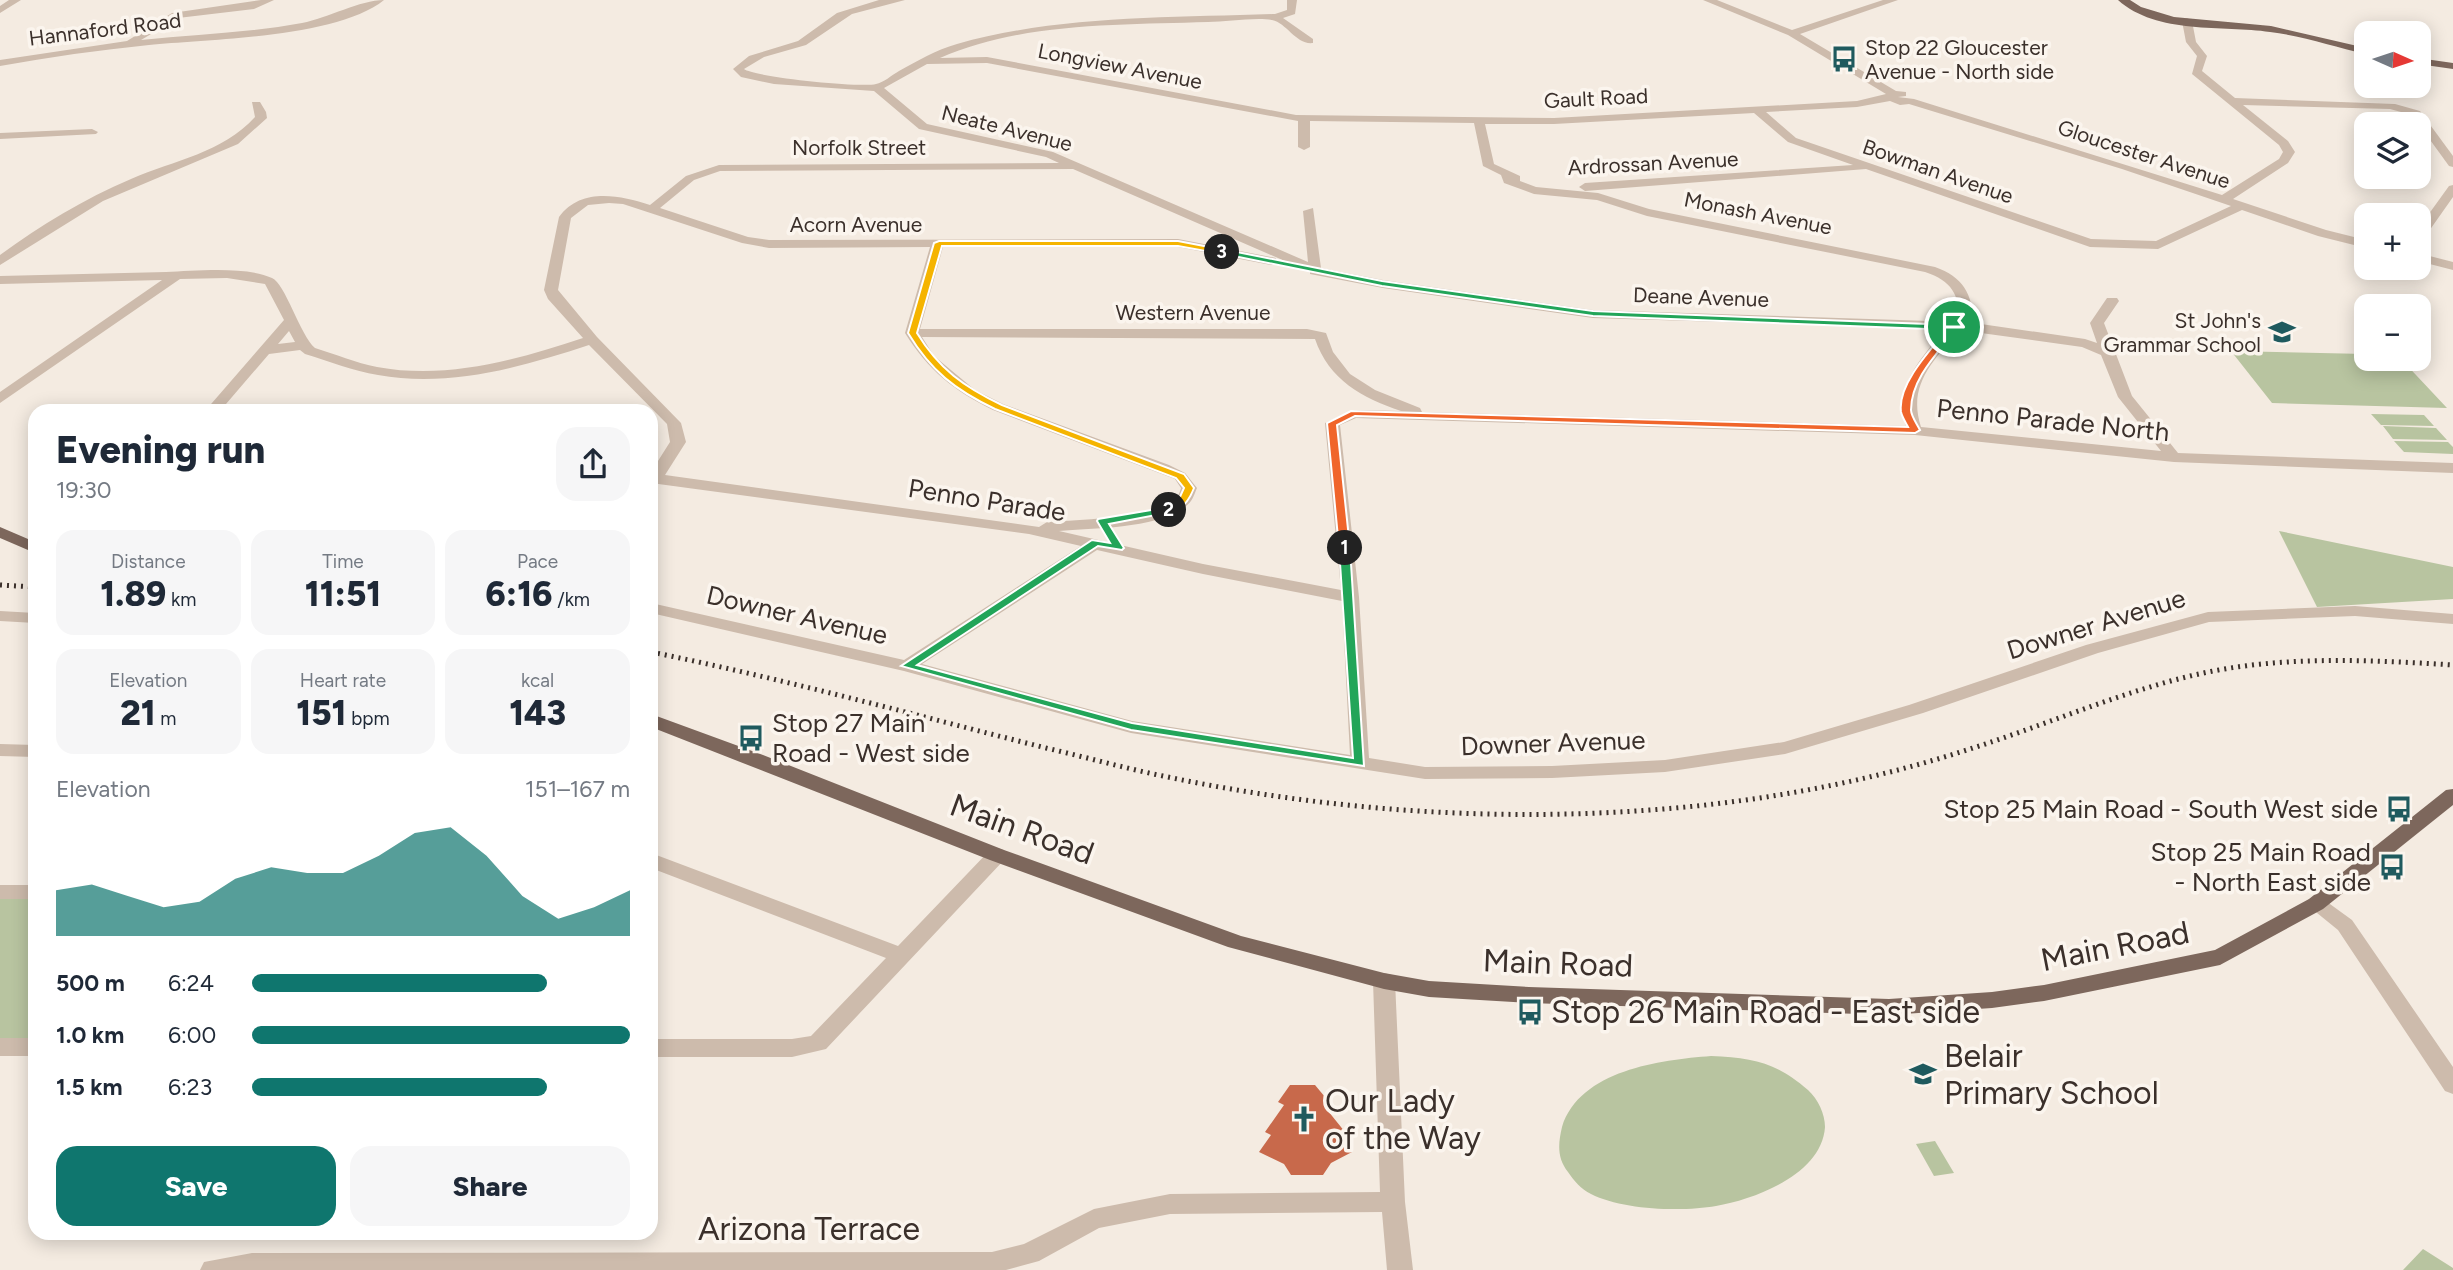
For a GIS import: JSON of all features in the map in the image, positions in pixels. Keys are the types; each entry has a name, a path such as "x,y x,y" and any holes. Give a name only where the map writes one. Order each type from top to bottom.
{"main road":[{"path":"2123,0 2141,10 2187,22 2276,30 2354,48"},
{"path":"2431,63 2453,66"},
{"path":"0,532 28,542"},
{"name":"Main Road","path":"658,723 997,855 1236,942 1384,981 1429,989 1529,995 1875,1007 1992,1000 2044,993 2220,957 2316,904 2453,795"}],"street":[{"path":"0,10 16,0"},
{"path":"129,43 175,15 254,6 269,0"},
{"name":"Hannaford Road","path":"0,63 129,43 239,34 304,25 340,17 379,0"},
{"path":"900,0 871,4 852,11 800,44 762,52 746,60 737,69 745,75 774,81 877,88 955,48 980,41 1056,28 1276,17 1292,12 1292,0"},
{"path":"1708,0 1792,33 1892,96"},
{"path":"1792,33 1893,0"},
{"path":"1276,17 1309,41"},
{"path":"2187,22 2191,42 2202,56 2196,72 2284,142 2289,152 2284,161 2223,200"},
{"name":"Longview Avenue","path":"928,61 987,60 1281,117 1304,119"},
{"name":"Neate Avenue","path":"877,88 923,127 1049,154 1312,270"},
{"name":"Gloucester Avenue","path":"1892,96 2056,145 2322,233 2354,241"},
{"name":"Gault Road","path":"1304,119 1554,121 1857,103 1892,96"},
{"path":"2232,101 2391,106 2407,109 2420,117 2448,149 2453,164"},
{"path":"0,261 70,215 124,187 238,141 261,118 256,104"},
{"name":"Bowman Avenue","path":"1756,109 1792,140 2090,243 2158,245 2241,206"},
{"path":"1304,119 1304,147"},
{"path":"1479,120 1489,166 1506,176"},
{"path":"0,136 92,132"},
{"name":"Norfolk Street","path":"652,209 690,178 719,168 1079,166"},
{"name":"Ardrossan Avenue","path":"1506,176 1551,187 1610,187 1869,168"},
{"name":"Monash Avenue","path":"1506,176 1508,180 1534,190 1598,197 1647,212 1901,262 1942,273 1960,285 1968,304 1961,327"},
{"path":"2431,221 2453,192"},
{"name":"Acorn Avenue","path":"592,340 553,296 551,290 565,217 571,208 582,203 611,199 652,209 746,240 769,244 1178,243 1312,270"},
{"path":"1309,211 1312,270"},
{"path":"939,243 912,333 929,359 970,393 998,407 1164,468 1180,476 1189,488 1183,501 1168,510 1029,529"},
{"path":"2431,260 2453,265"},
{"name":"Deane Avenue","path":"1312,270 1382,284 1593,314 1961,327 2085,343 2107,353"},
{"path":"0,280 227,274 270,281 292,319 303,345 310,351 376,371 454,373 514,365 592,340 655,404"},
{"path":"0,399 176,276"},
{"path":"2112,301 2096,323 2107,353 2125,397 2174,457"},
{"path":"218,404 292,319"},
{"path":"1915,430 1906,412 1909,394 1919,371 1961,327"},
{"name":"Western Avenue","path":"912,333 1307,332 1321,336 1325,353 1342,377 1370,395 1438,416"},
{"path":"265,350 303,345"},
{"path":"658,407 674,423 678,442 658,471"},
{"name":"Penno Parade North","path":"1350,597 1332,423 1354,414 1915,430 2174,457 2453,468"},
{"name":"Penno Parade","path":"658,479 1029,529 1203,569 1350,597"},
{"path":"1102,521 1118,548"},
{"path":"907,666 1096,543"},
{"path":"1350,597 1360,764"},
{"name":"Downer Avenue","path":"658,610 907,666 1131,727 1425,773 1552,772 1665,766 1785,748 1916,709 2092,649 2208,617 2356,611 2453,619"},
{"path":"0,616 28,618"},
{"path":"0,750 28,751"},
{"path":"658,1048 792,1048 818,1043 997,855"},
{"path":"658,863 902,956"},
{"path":"0,892 28,892"},
{"path":"2316,904 2346,925 2453,1086"},
{"path":"1384,981 1393,1202 1400,1270"},
{"path":"0,1047 28,1047"},
{"name":"Arizona Terrace","path":"213,1270 252,1264 433,1262 992,1263 1030,1253 1094,1219 1170,1204 1393,1202"}],"green space":[{"path":"2231,351 2354,354 2354,371 2412,371 2447,408 2272,403"},
{"path":"2371,414 2424,415 2434,426 2381,425"},
{"path":"2383,426 2436,428 2447,440 2393,439"},
{"path":"2394,441 2448,442 2453,447 2453,454 2404,452"},
{"path":"2279,531 2453,567 2453,599 2317,607"},
{"path":"0,892 28,892 28,1047 0,1047"},
{"path":"1711,1056 1752,1060 1774,1067 1808,1090 1815,1098 1825,1127 1821,1144 1800,1171 1767,1190 1732,1203 1686,1209 1635,1206 1604,1199 1584,1190 1564,1167 1559,1151 1562,1127 1571,1108 1586,1092 1624,1072 1646,1065"},
{"path":"1935,1141 1954,1173 1934,1176 1916,1144"},
{"path":"2423,1249 2453,1268 2453,1270 2403,1270"}],"building":[{"name":"Our Lady of the Way","path":"1290,1085 1315,1085 1330,1103 1324,1106 1345,1132 1338,1135 1352,1152 1331,1163 1323,1175 1291,1175 1284,1164 1259,1152 1271,1135 1265,1132 1284,1105 1278,1102"}],"railway":[{"path":"0,585 28,587"},
{"path":"658,654 800,686 1134,770 1229,789 1362,806 1496,814 1563,814 1696,806 1838,784 1942,758 2153,686 2243,666 2333,660 2453,665"}],"place":[{"name":"Stop 22 Gloucester Avenue - North side","path":"1844,59"},
{"name":"St John's Grammar School","path":"2282,332"},
{"name":"Stop 27 Main Road - West side","path":"751,738"},
{"name":"Stop 25 Main Road - South West side","path":"2399,809"},
{"name":"Stop 25 Main Road - North East side","path":"2392,867"},
{"name":"Stop 26 Main Road - East side","path":"1530,1012"},
{"name":"Belair Primary School","path":"1923,1074"},
{"name":"Our Lady of the Way","path":"1304,1119"}],"route":[{"path":"939,243 1178,243 1382,284 1593,314 1954,327 1919,371 1909,394 1906,412 1915,430 1354,414 1332,423 1350,597 1360,764 1131,727 907,666 1096,543 1118,548 1102,521 1168,510 1183,501 1189,488 1180,476 1164,468 998,407 970,393 929,359 912,333 939,243"}]}
